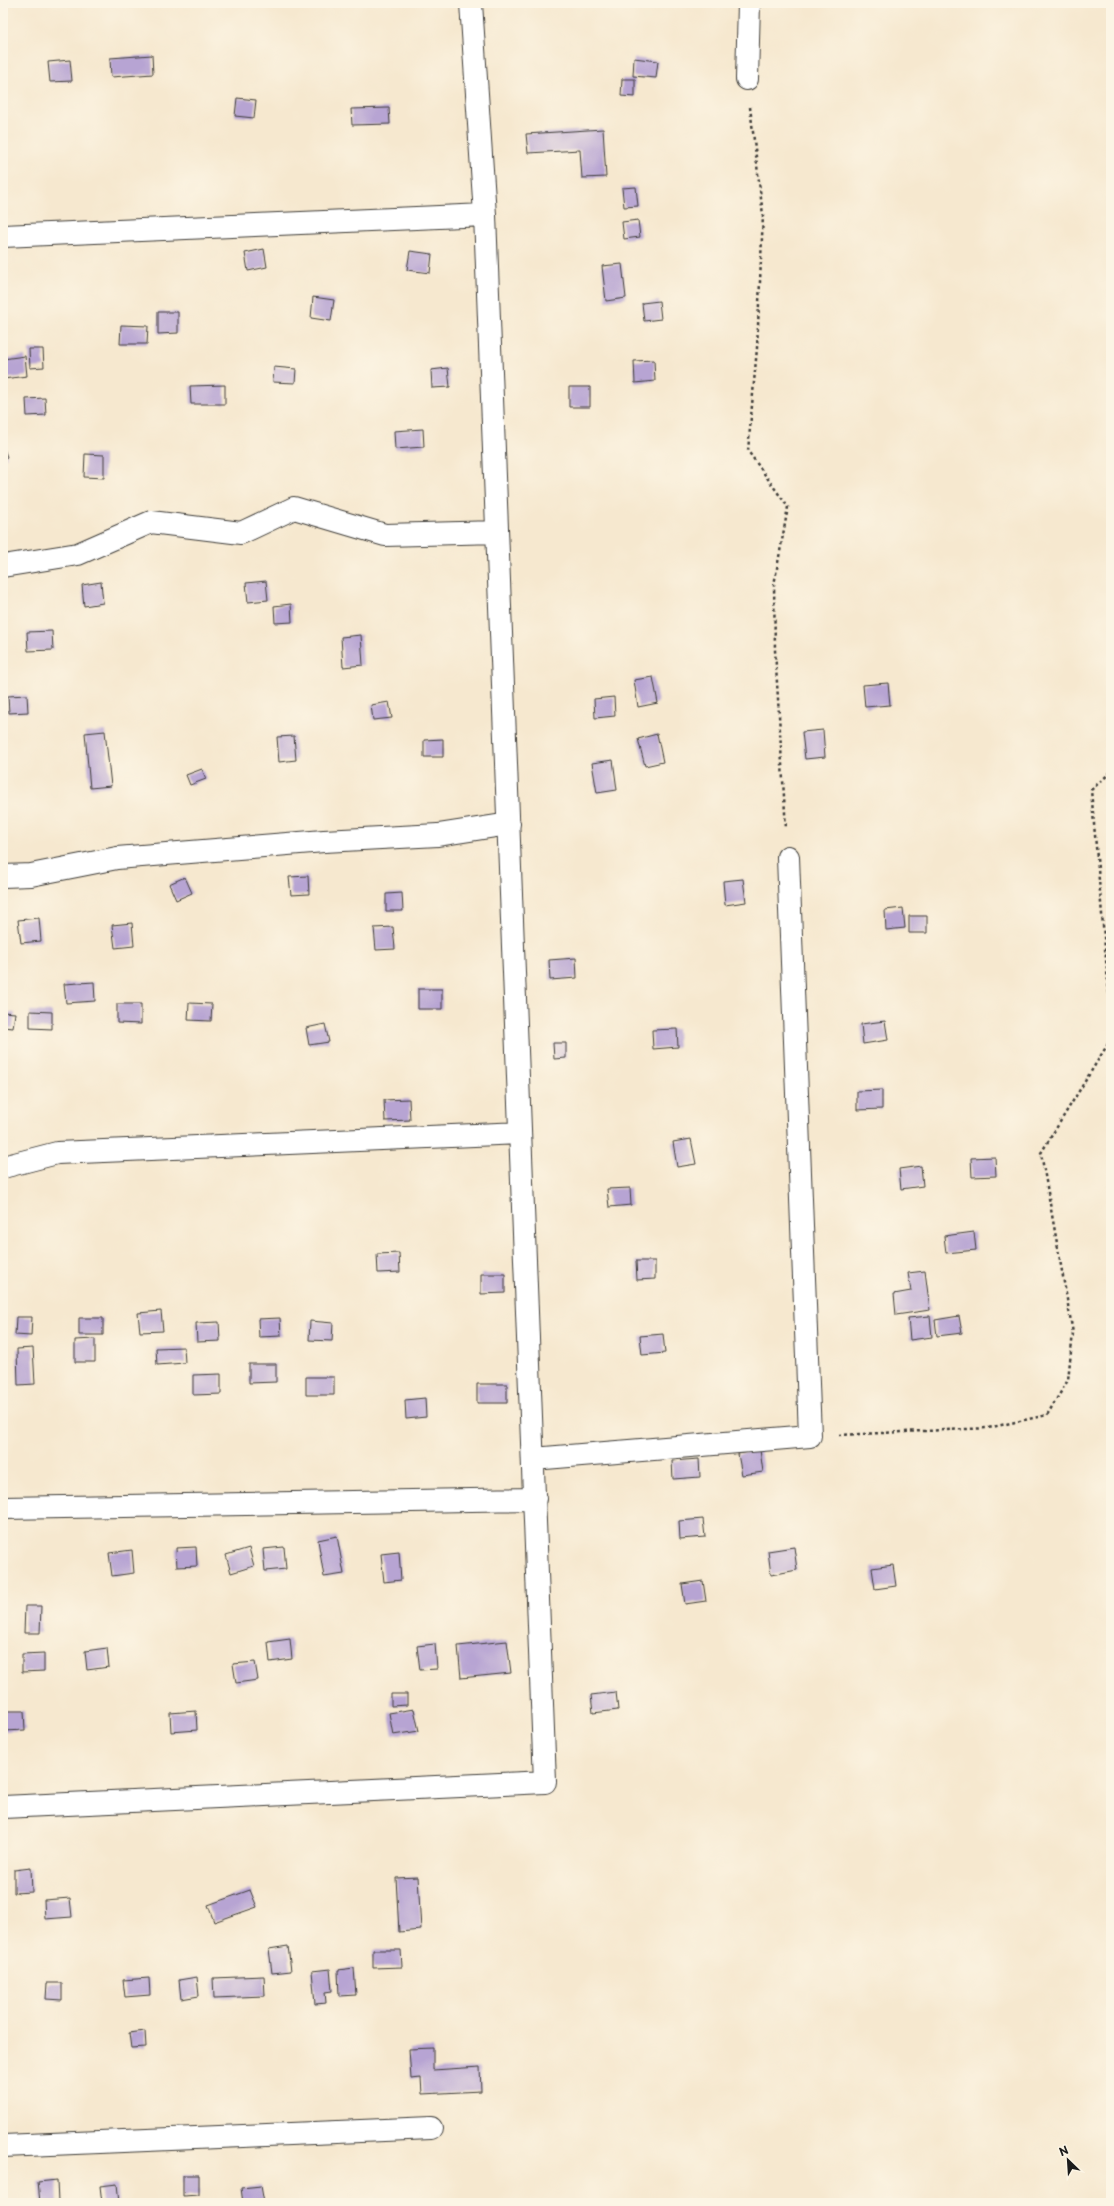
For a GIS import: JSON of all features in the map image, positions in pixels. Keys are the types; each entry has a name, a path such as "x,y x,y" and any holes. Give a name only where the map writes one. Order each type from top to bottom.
{"street":[{"path":"3,1808 545,1782 485,216 471,3"},
{"path":"747,79 749,3"},
{"path":"3,236 485,216"},
{"path":"3,566 78,554 151,522 241,533 294,508 385,535 497,532"},
{"path":"3,876 31,875 117,858 324,842 438,836 508,824"},
{"path":"533,1459 810,1436 788,857"},
{"path":"3,1167 57,1153 520,1133"},
{"path":"3,1508 535,1499"},
{"path":"3,2146 431,2128"}],"path":[{"path":"747,79 763,215 757,348 748,451 788,507 774,585 775,650 788,857"},
{"path":"1111,772 1091,790 1111,1016"},
{"path":"810,1436 988,1428 1047,1414 1068,1380 1073,1333 1041,1153 1111,1039"}],"building":[{"path":"152,55 153,74 111,77 110,58"},
{"path":"634,58 658,61 656,78 633,76"},
{"path":"70,60 72,81 50,82 48,62"},
{"path":"622,79 635,79 635,97 621,96"},
{"path":"237,98 256,100 254,118 235,116"},
{"path":"389,108 390,124 352,125 351,109"},
{"path":"603,129 606,177 582,178 580,150 528,153 526,134"},
{"path":"636,187 638,206 624,207 622,188"},
{"path":"638,220 640,237 624,239 622,222"},
{"path":"264,249 267,267 248,271 245,253"},
{"path":"410,251 432,254 430,273 407,270"},
{"path":"622,264 626,298 606,301 602,266"},
{"path":"313,297 334,300 331,321 311,318"},
{"path":"659,301 661,319 644,321 642,303"},
{"path":"158,312 178,312 178,333 158,334"},
{"path":"121,325 148,326 147,344 120,344"},
{"path":"29,349 43,349 44,367 30,368"},
{"path":"25,356 27,376 3,379 3,359"},
{"path":"654,360 655,381 635,383 634,361"},
{"path":"274,367 296,369 295,383 273,382"},
{"path":"448,368 450,387 432,388 431,370"},
{"path":"225,385 225,404 191,404 190,386"},
{"path":"569,387 590,387 590,407 569,407"},
{"path":"45,398 46,415 27,416 26,399"},
{"path":"423,429 424,447 395,449 394,431"},
{"path":"3,446 7,457 3,459"},
{"path":"85,454 104,455 104,478 84,477"},
{"path":"266,581 268,600 248,602 246,583"},
{"path":"101,582 103,603 84,606 82,585"},
{"path":"291,604 292,622 275,623 274,606"},
{"path":"52,631 53,650 28,651 27,632"},
{"path":"361,635 363,665 343,667 341,637"},
{"path":"653,677 658,703 638,707 634,680"},
{"path":"888,683 890,705 865,707 863,685"},
{"path":"27,695 28,712 9,713 8,696"},
{"path":"614,697 615,716 595,718 594,699"},
{"path":"389,702 392,718 373,720 371,705"},
{"path":"823,730 825,757 805,759 802,732"},
{"path":"105,731 111,786 90,788 85,733"},
{"path":"657,734 663,762 645,766 638,739"},
{"path":"294,736 296,760 279,762 277,737"},
{"path":"443,739 443,757 424,757 424,740"},
{"path":"613,760 617,790 597,793 592,763"},
{"path":"202,769 206,779 190,785 186,775"},
{"path":"308,876 309,894 291,895 289,877"},
{"path":"185,877 192,893 176,900 169,884"},
{"path":"743,879 746,902 725,905 723,881"},
{"path":"402,893 403,911 386,911 386,894"},
{"path":"903,908 905,928 886,930 885,910"},
{"path":"909,916 927,916 927,933 909,933"},
{"path":"39,918 41,941 21,943 18,920"},
{"path":"132,923 134,946 115,948 112,925"},
{"path":"393,927 395,949 376,950 374,928"},
{"path":"576,958 577,978 550,980 549,960"},
{"path":"94,982 95,1001 66,1003 64,984"},
{"path":"418,989 442,989 442,1009 418,1009"},
{"path":"189,1003 212,1004 211,1021 188,1020"},
{"path":"117,1004 141,1004 141,1024 117,1023"},
{"path":"30,1011 52,1012 52,1029 30,1028"},
{"path":"3,1012 15,1013 13,1028 3,1027"},
{"path":"885,1021 888,1040 863,1044 861,1024"},
{"path":"325,1024 329,1042 309,1045 306,1028"},
{"path":"677,1029 678,1047 653,1049 652,1030"},
{"path":"553,1043 566,1043 566,1058 554,1059"},
{"path":"882,1090 882,1109 857,1110 857,1091"},
{"path":"409,1099 410,1120 385,1121 384,1100"},
{"path":"691,1139 696,1164 677,1167 673,1142"},
{"path":"995,1157 996,1176 972,1177 971,1158"},
{"path":"921,1166 923,1186 901,1189 899,1169"},
{"path":"630,1188 631,1205 609,1207 607,1189"},
{"path":"974,1232 976,1250 946,1253 944,1236"},
{"path":"399,1253 400,1272 378,1273 377,1254"},
{"path":"636,1261 655,1261 655,1279 637,1280"},
{"path":"925,1271 930,1310 896,1315 894,1294 911,1291 908,1273"},
{"path":"481,1274 505,1274 505,1293 481,1294"},
{"path":"161,1311 163,1331 140,1332 138,1313"},
{"path":"930,1316 932,1337 910,1340 908,1318"},
{"path":"959,1316 962,1333 937,1336 935,1320"},
{"path":"16,1317 32,1317 31,1336 15,1335"},
{"path":"79,1318 103,1318 103,1335 79,1335"},
{"path":"280,1318 281,1336 259,1337 258,1319"},
{"path":"310,1321 333,1323 332,1341 309,1340"},
{"path":"219,1322 220,1341 197,1342 196,1323"},
{"path":"663,1334 665,1353 642,1355 640,1336"},
{"path":"95,1339 95,1362 75,1362 75,1340"},
{"path":"184,1347 185,1363 157,1365 156,1348"},
{"path":"33,1348 35,1384 18,1385 17,1349"},
{"path":"249,1364 276,1364 276,1382 249,1383"},
{"path":"221,1374 221,1394 193,1395 193,1375"},
{"path":"306,1377 334,1377 334,1395 306,1395"},
{"path":"477,1384 507,1384 507,1403 477,1403"},
{"path":"425,1398 426,1417 406,1419 405,1400"},
{"path":"760,1450 763,1472 742,1475 738,1454"},
{"path":"699,1459 700,1477 673,1479 672,1461"},
{"path":"703,1519 705,1537 680,1539 679,1521"},
{"path":"337,1536 344,1574 324,1577 318,1540"},
{"path":"196,1547 197,1566 177,1567 176,1548"},
{"path":"284,1547 286,1569 265,1571 263,1549"},
{"path":"794,1547 797,1570 771,1575 768,1551"},
{"path":"249,1548 254,1566 231,1573 226,1555"},
{"path":"132,1550 134,1573 112,1576 109,1553"},
{"path":"399,1552 401,1580 384,1582 381,1554"},
{"path":"893,1565 896,1586 875,1589 872,1568"},
{"path":"703,1581 706,1601 685,1604 682,1584"},
{"path":"25,1606 41,1606 40,1633 24,1633"},
{"path":"290,1639 292,1659 270,1662 268,1642"},
{"path":"507,1641 511,1673 461,1678 458,1646"},
{"path":"435,1644 437,1669 420,1670 417,1646"},
{"path":"107,1648 109,1667 87,1670 85,1651"},
{"path":"44,1653 44,1671 22,1672 22,1654"},
{"path":"255,1662 258,1680 236,1683 233,1664"},
{"path":"616,1692 618,1710 593,1713 591,1695"},
{"path":"391,1694 407,1694 407,1705 391,1706"},
{"path":"414,1709 419,1731 393,1735 389,1713"},
{"path":"3,1711 24,1711 25,1730 3,1731"},
{"path":"196,1711 197,1730 171,1732 170,1713"},
{"path":"31,1868 32,1892 14,1893 14,1870"},
{"path":"418,1877 421,1930 399,1932 396,1878"},
{"path":"250,1890 257,1907 214,1922 208,1905"},
{"path":"70,1898 72,1917 45,1919 44,1900"},
{"path":"288,1946 291,1971 272,1973 269,1949"},
{"path":"373,1950 401,1950 402,1967 373,1968"},
{"path":"354,1968 356,1995 339,1996 338,1970"},
{"path":"330,1969 332,1991 325,1992 326,2003 315,2004 312,1971"},
{"path":"264,1976 265,1996 214,1998 213,1978"},
{"path":"197,1977 199,1996 181,1999 179,1980"},
{"path":"149,1978 150,1995 125,1997 123,1980"},
{"path":"47,1983 62,1983 62,2000 46,1999"},
{"path":"145,2031 146,2047 131,2048 129,2033"},
{"path":"433,2048 433,2070 480,2067 481,2091 422,2094 421,2078 411,2079 409,2049"},
{"path":"183,2175 199,2175 199,2195 183,2196"},
{"path":"57,2180 58,2203 40,2203 38,2182"},
{"path":"117,2184 119,2203 102,2203 100,2186"},
{"path":"261,2186 264,2203 243,2203 241,2188"}]}
